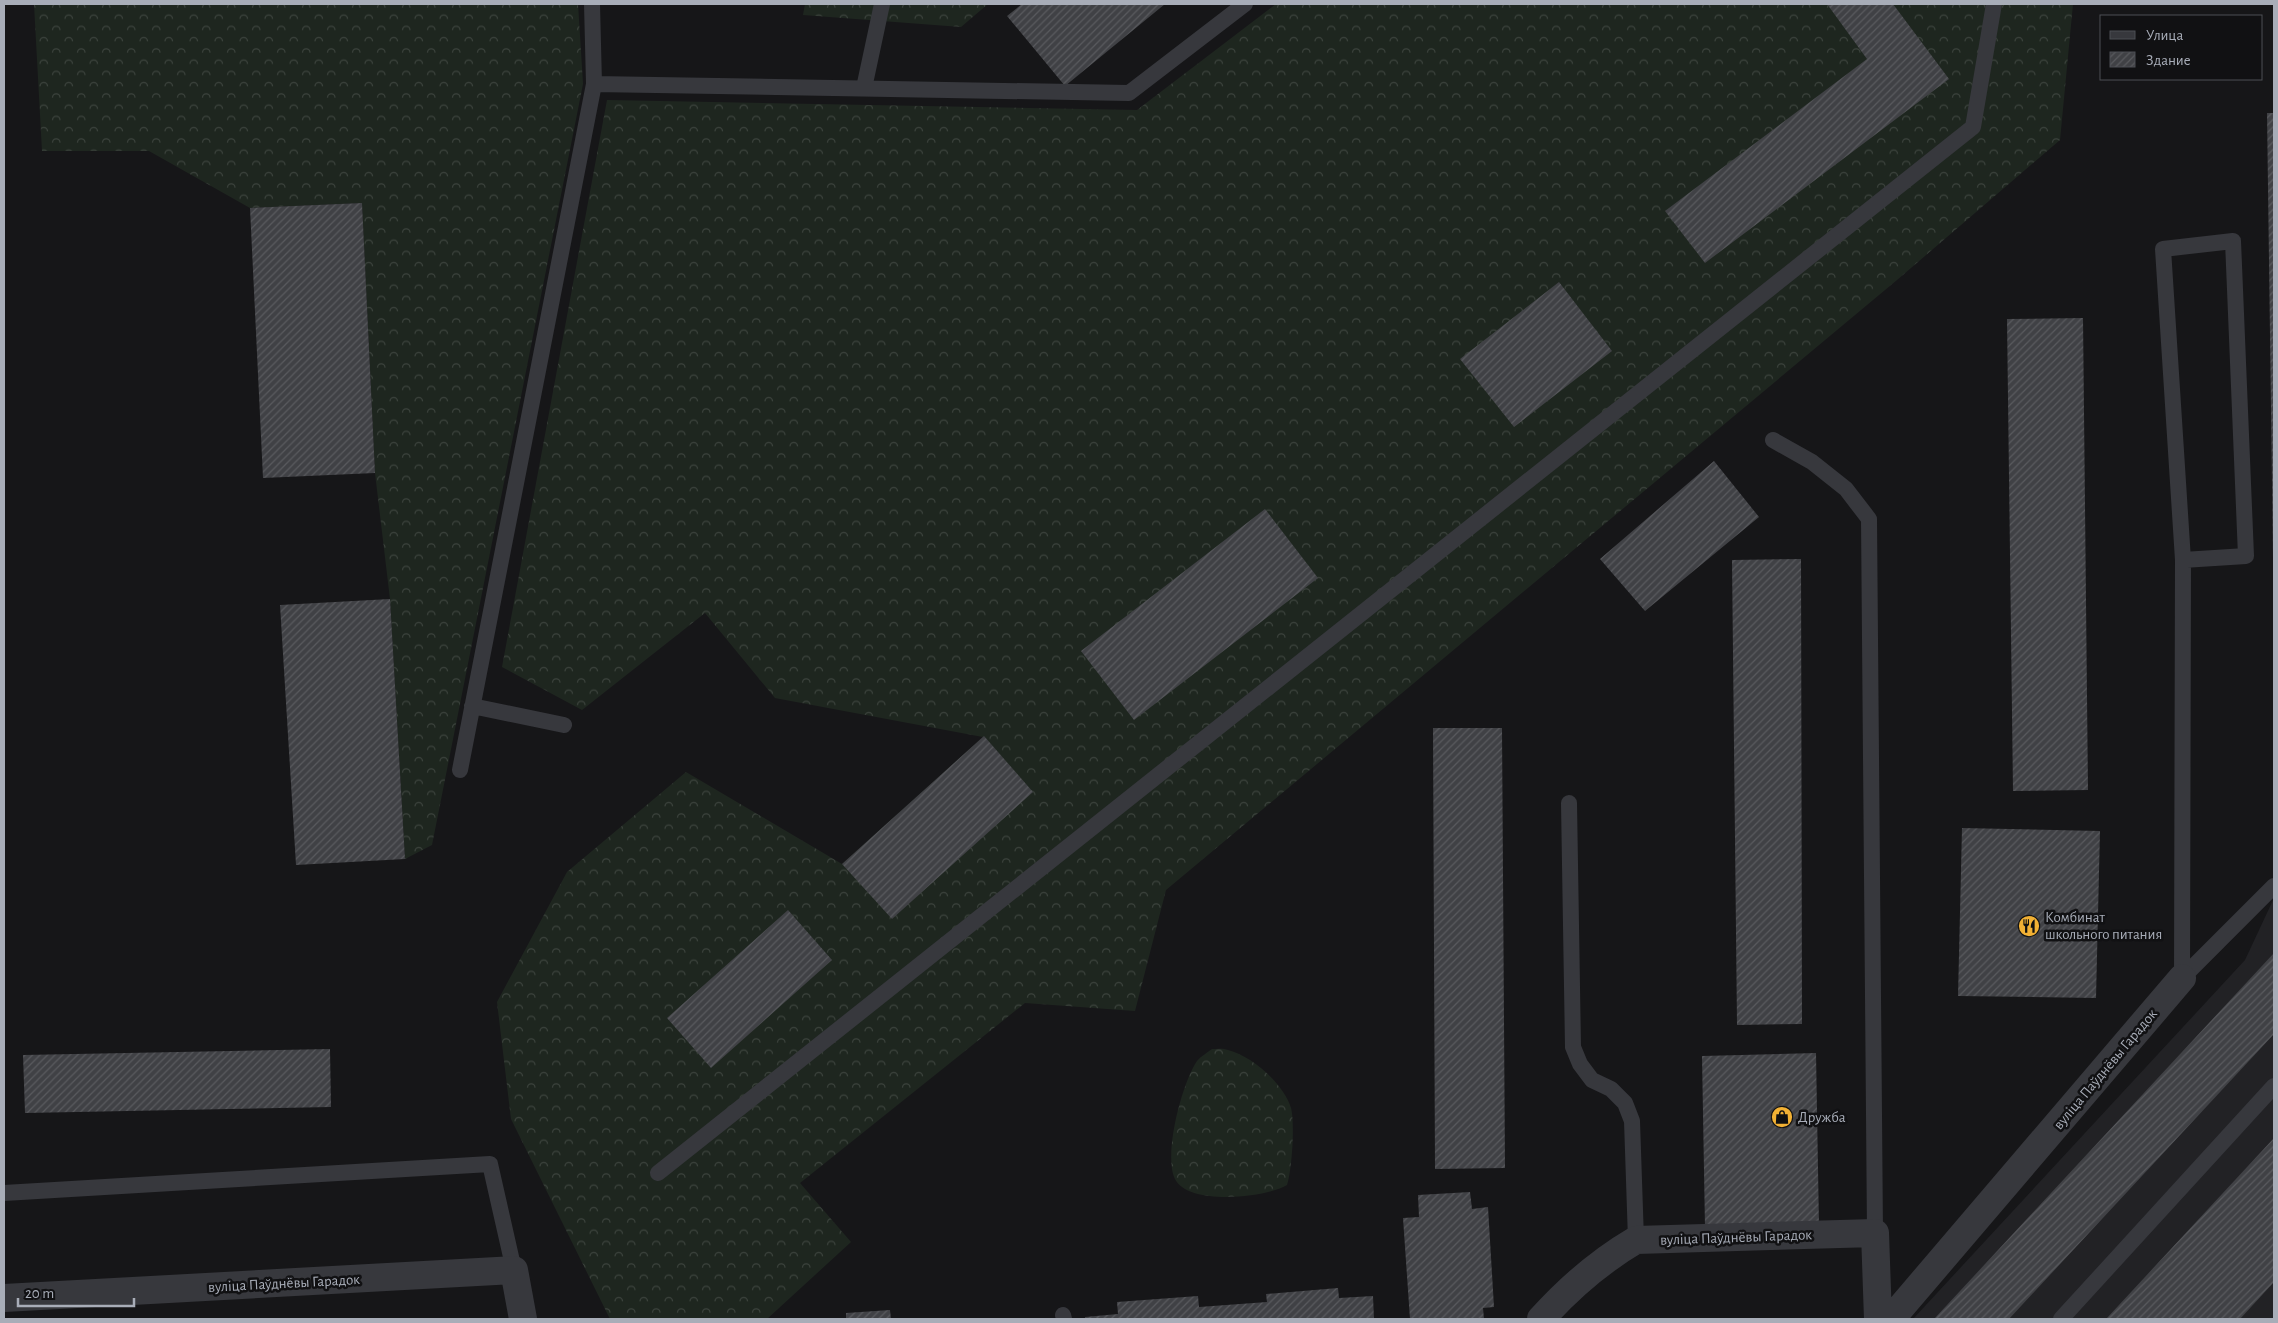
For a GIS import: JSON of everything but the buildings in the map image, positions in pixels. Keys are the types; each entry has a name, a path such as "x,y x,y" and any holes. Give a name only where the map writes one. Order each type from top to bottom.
{"street":[{"name":"вуліца Паўднёвы Гарадок","path":"1892,1319 2182,978"},
{"name":"вуліца Паўднёвы Гарадок","path":"1541,1319 1588,1273 1611,1255 1636,1240 1875,1233"},
{"path":"1875,1233 1878,1319"},
{"name":"вуліца Паўднёвы Гарадок","path":"4,1298 514,1270"},
{"path":"514,1270 523,1319"}],"lane":[{"path":"460,770 594,84 592,4"},
{"path":"864,88 882,4"},
{"path":"594,84 1129,93 1245,4"},
{"path":"658,1173 1972,127 1994,4"},
{"path":"2182,978 2183,560 2162,248 2233,241 2246,556 2183,560"},
{"path":"1773,440 1812,462 1846,489 1868,519 1875,1233"},
{"path":"472,706 564,725"},
{"path":"1569,803 1573,1047 1580,1064 1592,1080 1611,1088 1625,1102 1632,1121 1636,1240"},
{"path":"2182,978 2274,886"},
{"path":"2061,1319 2274,1086"},
{"path":"4,1192 490,1164 514,1270"}],"shaded area":[{"path":"2274,898 2274,1319 1913,1319 2245,960"}],"green space":[{"path":"34,4 578,4 583,84 432,845 405,859 390,599 375,473 362,203 250,208 149,151 42,151"},
{"path":"805,4 988,4 961,27 803,15"},
{"path":"1276,4 2073,4 2060,140 1897,280 1166,890 1135,1011 1025,1003 800,1183 851,1242 767,1319 610,1319 511,1119 497,1002 567,872 686,772 842,864 983,737 775,698 705,613 582,710 502,667 607,100 1137,110"},
{"path":"1212,1049 1226,1049 1247,1058 1266,1072 1282,1090 1287,1099 1291,1108 1293,1135 1287,1185 1277,1190 1246,1196 1228,1197 1195,1193 1183,1188 1175,1179 1171,1154 1180,1102 1191,1071 1197,1061"}],"place":[{"name":"Комбинат школьного питания","path":"2029,926"},
{"name":"Дружба","path":"1782,1117"}]}
